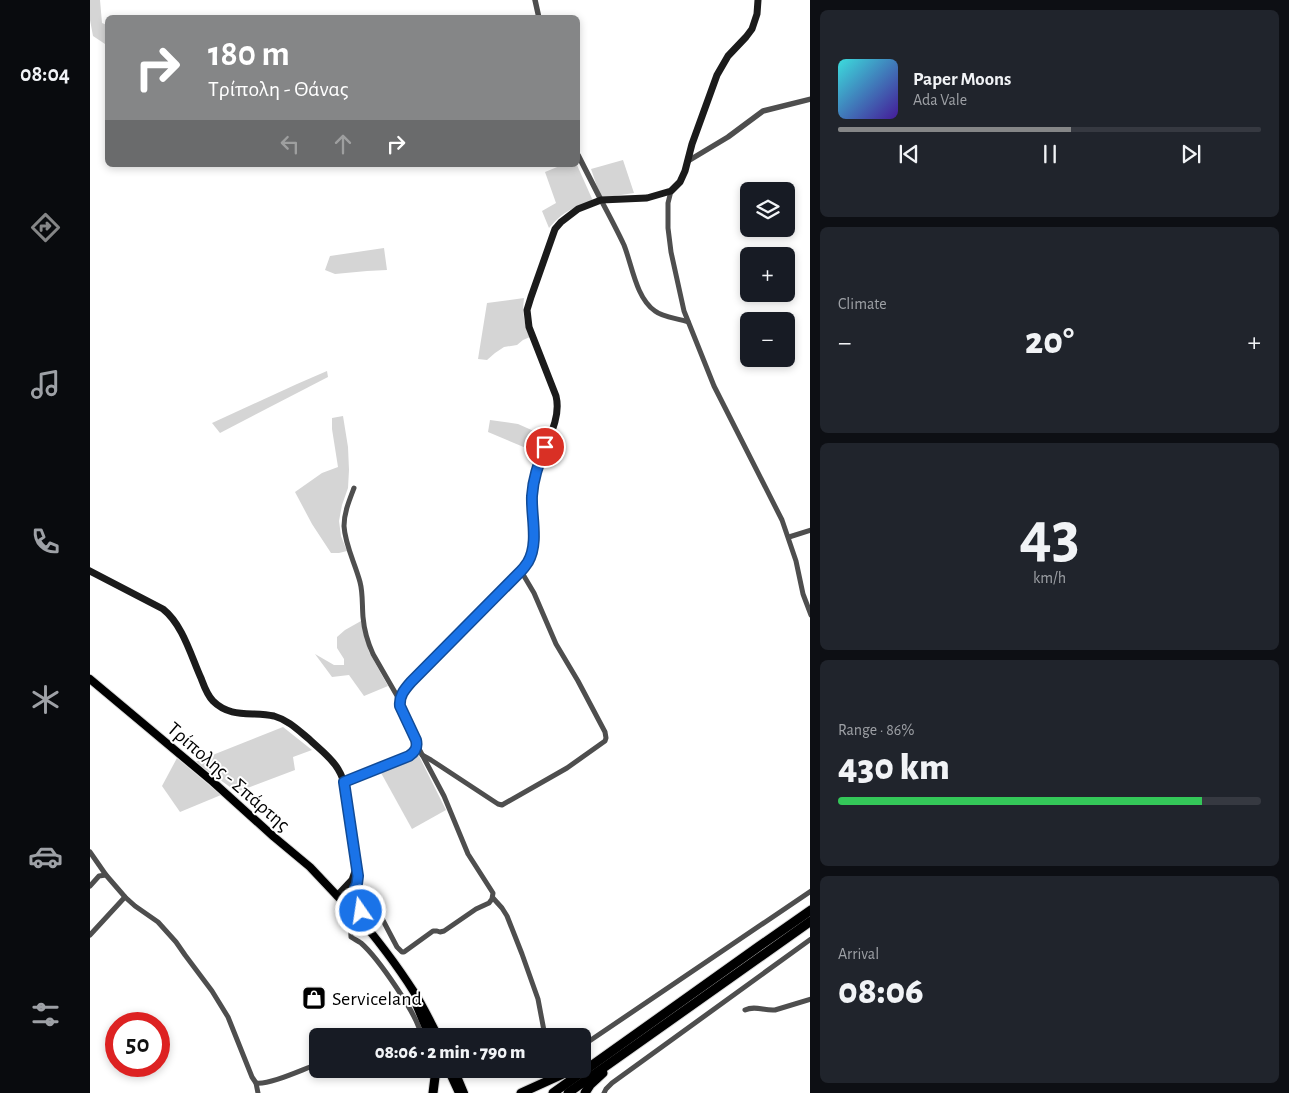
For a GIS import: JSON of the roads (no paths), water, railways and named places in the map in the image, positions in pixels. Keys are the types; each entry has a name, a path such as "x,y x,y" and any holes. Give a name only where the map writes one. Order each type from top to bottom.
{"highway":[{"path":"553,1093 810,910"},
{"path":"568,1093 810,921"},
{"path":"417,1005 427,1028"},
{"path":"591,1059 636,1034"},
{"path":"584,1093 625,1052"},
{"path":"433,1093 435,1078"},
{"path":"521,1093 554,1078"}],"main road":[{"path":"344,782 409,756 415,751 417,745 400,706 404,690 521,571 531,555 533,544 533,481 555,422 558,408 556,396 529,327 527,316 528,304 557,225 578,209 601,200 642,198 659,195 671,191 680,182 718,75 728,56 752,29 757,14 758,0"},
{"path":"90,571 163,609 169,614 180,632 206,690 216,704 228,711 275,716 286,721 301,732 333,762 344,782 358,881 355,888 340,899"},
{"name":"Τρίπολης - Σπάρτης","path":"90,679 299,857 350,907 398,976 430,1028"},
{"path":"340,899 354,876 356,866"},
{"path":"346,888 355,888"},
{"path":"355,888 358,893 363,926"},
{"name":"Τρίπολης - Σπάρτης","path":"340,899 347,910 388,955 413,991 434,1028"},
{"path":"452,1078 458,1093"},
{"path":"458,1078 464,1093"}],"street":[{"path":"535,0 538,15"},
{"path":"688,161 728,137 763,111 810,99"},
{"path":"580,159 624,247 633,275 652,310 659,314 688,322"},
{"path":"671,191 667,212 668,228 671,252 684,311 714,386 780,514 789,537 810,615"},
{"path":"354,488 345,516 344,526 347,544 360,582 363,619 369,646 400,700"},
{"path":"789,537 810,530"},
{"path":"422,755 502,805 567,768 605,741 605,732 556,644 534,593 521,571"},
{"path":"417,745 452,814 468,854 493,893 493,898 507,916 538,999 543,1028"},
{"path":"90,852 125,897 167,931 212,991 228,1017 258,1093"},
{"path":"90,886 96,878 106,875"},
{"path":"591,1040 810,891"},
{"path":"90,935 125,897"},
{"path":"360,906 371,905 377,909 399,951 404,952 433,931 444,931 476,909 489,903 493,898"},
{"path":"347,910 350,918 351,936 368,951 411,1011 420,1028"},
{"path":"351,929 356,926 363,926"},
{"path":"604,1093 612,1083 810,939"},
{"path":"745,1010 755,1008 775,1010 810,999"},
{"path":"256,1084 270,1082 309,1067"}],"place":[{"name":"Serviceland","path":"314,998"}]}
